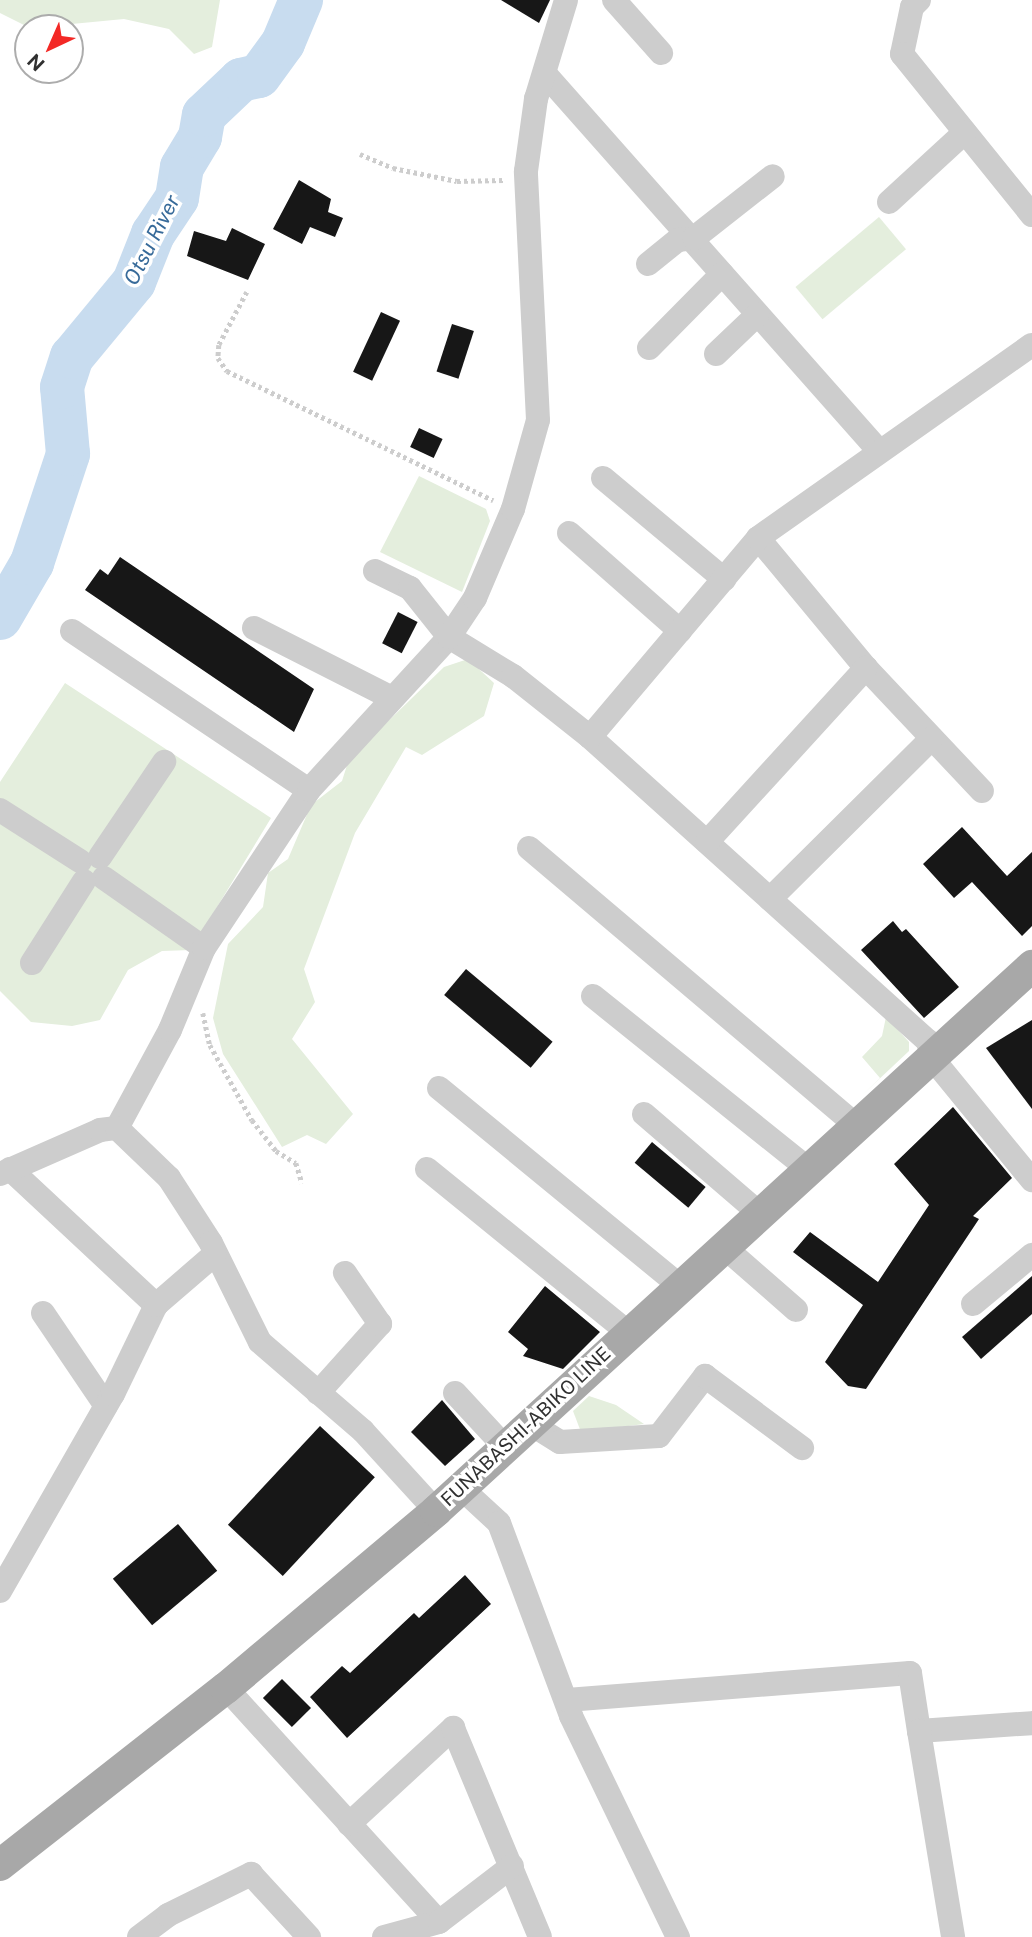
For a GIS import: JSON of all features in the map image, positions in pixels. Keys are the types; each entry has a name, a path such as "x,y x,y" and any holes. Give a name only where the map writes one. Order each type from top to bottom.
{"main road":[{"name":"FUNABASHI-ABIKO LINE","path":"0,1865 226,1688 436,1511 1032,966"}],"street":[{"path":"117,1128 183,998 204,948 309,790 390,697 449,637 475,598 513,509 538,420 526,171 536,99 546,75 566,0"},
{"path":"614,0 661,53"},
{"path":"919,0 912,8 902,54 1032,215"},
{"path":"546,75 694,238 757,315 879,451"},
{"path":"889,202 965,132"},
{"path":"648,264 678,240 694,238 773,176"},
{"path":"649,348 722,274"},
{"path":"716,354 757,315"},
{"path":"590,737 758,538 1032,345"},
{"path":"604,478 724,579"},
{"path":"569,533 680,631"},
{"path":"758,538 866,668 982,791"},
{"path":"375,571 410,588 449,637 513,676 590,737 928,1041 932,1058 1032,1180"},
{"path":"254,628 390,697"},
{"path":"72,631 309,790"},
{"path":"707,842 866,668"},
{"path":"770,899 932,738"},
{"path":"32,963 164,762"},
{"path":"0,810 92,869 204,948"},
{"path":"529,848 856,1125"},
{"path":"593,996 808,1170"},
{"path":"439,1088 680,1286"},
{"path":"644,1114 759,1213"},
{"path":"156,1305 5,1171 100,1129 117,1128 169,1178 260,1342 363,1431 436,1511"},
{"path":"427,1169 629,1333"},
{"path":"723,1246 796,1310"},
{"path":"0,1591 106,1406 156,1305 214,1255"},
{"path":"973,1304 1032,1255"},
{"path":"318,1393 380,1324 345,1273"},
{"path":"43,1313 106,1406"},
{"path":"531,1424 560,1442 659,1436 705,1376 802,1448"},
{"path":"455,1392 505,1447"},
{"path":"460,1487 499,1523 592,1763 678,1937"},
{"path":"567,1700 910,1673 950,1936"},
{"path":"226,1688 439,1922"},
{"path":"919,1731 1032,1723"},
{"path":"349,1824 453,1728 540,1937"},
{"path":"384,1937 439,1922 512,1866"},
{"path":"139,1937 168,1915 251,1874 309,1937"}],"path":[{"path":"360,154 393,168 457,181 513,180 526,171"},
{"path":"247,292 219,345 218,358 227,371 513,509"},
{"path":"183,998 202,1009 209,1045 252,1120 276,1151 296,1163 302,1183"}],"green space":[{"path":"0,0 220,0 212,47 194,54 169,29 124,19 84,23 84,14 14,14 14,20 0,13"},
{"path":"879,217 906,249 822,319 796,287"},
{"path":"419,476 486,509 490,521 462,592 380,552"},
{"path":"468,659 494,683 484,716 422,755 406,747 355,833 304,969 315,1002 292,1039 353,1114 326,1144 307,1135 282,1147 223,1054 213,1018 228,944 263,907 268,873 288,859 311,805 342,781 354,743 378,731 444,667"},
{"path":"65,683 271,818 191,950 162,951 128,970 100,1020 72,1026 31,1022 0,991 0,782"},
{"path":"886,1017 909,1042 909,1051 858,1099 880,1078 862,1057 882,1036"},
{"path":"589,1396 616,1405 644,1424 581,1432 573,1411"}],"building":[{"path":"501,0 550,0 539,23"},
{"path":"299,180 331,199 328,212 343,218 335,237 310,227 302,244 273,229"},
{"path":"232,228 265,244 248,280 187,256 194,231 226,241"},
{"path":"381,312 400,321 372,381 353,372"},
{"path":"452,324 474,331 458,379 437,372"},
{"path":"419,428 443,439 434,458 410,447"},
{"path":"120,557 314,689 294,732 85,590 100,569 108,575"},
{"path":"398,612 418,622 402,653 382,643"},
{"path":"962,827 1007,876 1032,852 1032,926 1022,936 972,882 954,898 923,864"},
{"path":"893,921 902,932 906,929 959,987 924,1018 861,950"},
{"path":"466,969 553,1042 531,1068 444,995"},
{"path":"1032,1020 1032,1109 986,1048"},
{"path":"953,1107 1012,1178 973,1216 979,1219 866,1389 848,1386 825,1362 863,1305 793,1252 810,1232 878,1282 929,1205 894,1164"},
{"path":"652,1142 706,1187 688,1208 635,1163"},
{"path":"1032,1276 1032,1314 981,1359 962,1337"},
{"path":"545,1286 600,1332 563,1369 523,1356 528,1349 508,1332"},
{"path":"442,1400 475,1439 445,1466 411,1432"},
{"path":"320,1426 375,1477 283,1576 228,1525"},
{"path":"178,1524 217,1571 152,1625 113,1579"},
{"path":"465,1575 491,1604 347,1738 310,1697 342,1666 350,1673 414,1613 419,1618"},
{"path":"282,1679 311,1708 292,1727 263,1698"}],"waterway":[{"name":"Otsu River","path":"0,618 32,563 68,454 62,387 72,357 134,282 153,234 177,198 182,167 200,137 204,115 241,80 259,76 283,43 301,0"}]}
